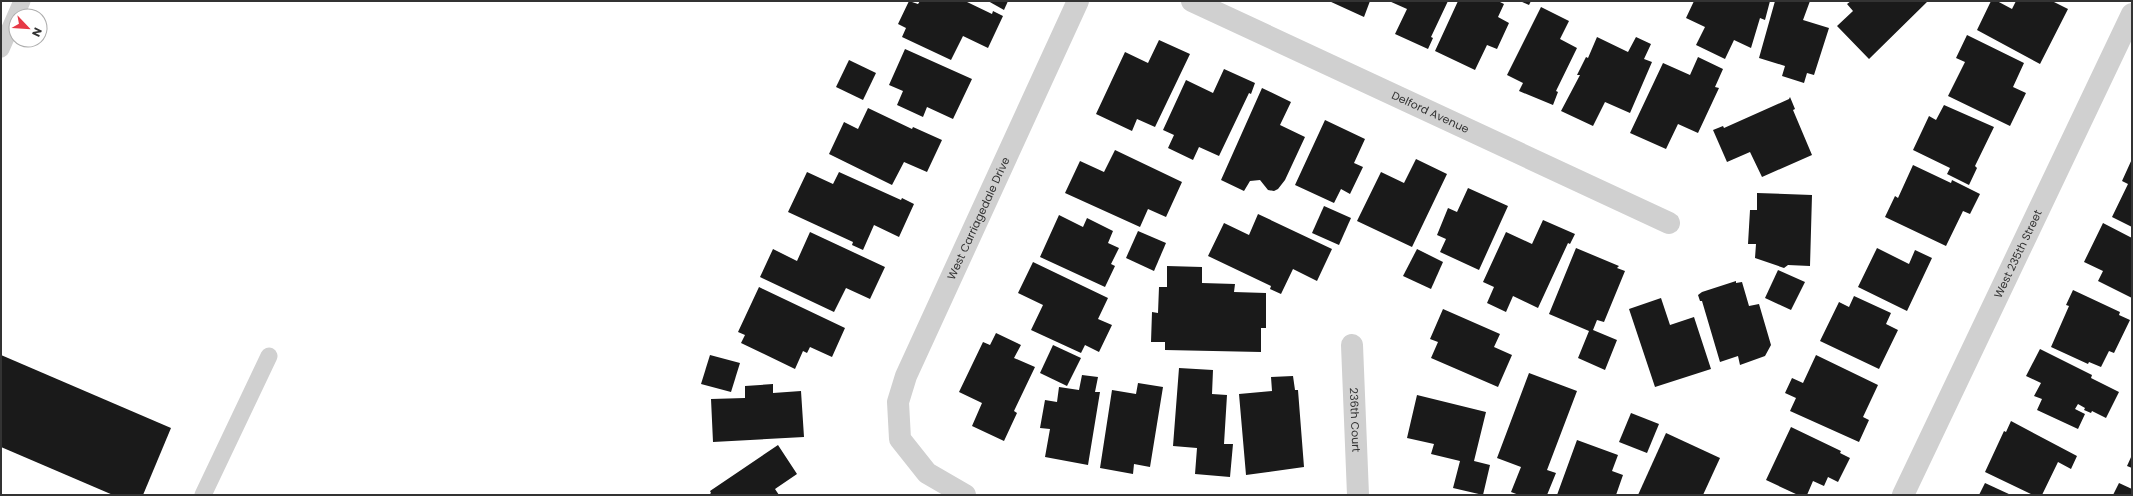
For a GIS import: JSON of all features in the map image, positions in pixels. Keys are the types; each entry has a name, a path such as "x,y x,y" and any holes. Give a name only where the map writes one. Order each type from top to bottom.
{"street":[{"name":"West Carriagedale Drive","path":"965,495 927,473 900,439 898,402 906,376 1078,1"},
{"name":"Delford Avenue","path":"1192,1 1669,223"},
{"name":"West 235th Street","path":"1903,495 2132,14"},
{"name":"236th Court","path":"1352,345 1358,495"}],"lane":[{"path":"1,49 22,1"},
{"path":"203,495 269,356"}],"building":[{"path":"909,1 918,4 920,1 965,1 992,14 993,11 1003,16 988,48 963,36 951,60 902,37 906,28 898,24"},
{"path":"988,1 1008,1 1004,10"},
{"path":"1329,1 1370,1 1364,17"},
{"path":"1389,1 1448,1 1431,37 1433,38 1428,49 1395,34 1407,9"},
{"path":"1458,1 1498,1 1504,4 1498,17 1509,23 1497,49 1487,45 1475,70 1435,51"},
{"path":"1520,1 1531,1 1529,5"},
{"path":"1694,1 1770,1 1765,20 1760,18 1751,48 1734,40 1725,59 1696,45 1705,27 1686,18"},
{"path":"1775,1 1810,1 1803,20 1829,28 1814,75 1807,73 1804,83 1782,76 1785,66 1759,58"},
{"path":"1851,1 1928,1 1869,59 1837,26 1853,11 1847,4"},
{"path":"1991,1 1997,1 2012,9 2016,1 2052,1 2068,9 2040,64 1977,30"},
{"path":"1541,7 1569,21 1560,39 1577,48 1556,91 1558,92 1553,105 1519,91 1523,83 1507,75"},
{"path":"1967,35 2024,63 2013,87 2026,93 2010,126 1948,96 1965,62 1956,58"},
{"path":"1597,37 1628,52 1636,37 1651,44 1644,59 1652,62 1630,113 1605,102 1593,126 1561,111 1580,75 1577,75 1586,57 1588,58"},
{"path":"1159,40 1190,54 1155,127 1137,119 1132,131 1096,114 1125,52 1148,63"},
{"path":"905,49 972,79 953,119 927,107 923,117 897,105 903,91 889,85"},
{"path":"1698,57 1723,69 1715,87 1719,88 1698,133 1678,124 1666,149 1630,133 1663,63 1690,75"},
{"path":"849,60 876,73 863,100 836,87"},
{"path":"1224,69 1255,83 1251,94 1249,93 1219,156 1199,147 1193,160 1168,148 1174,135 1163,130 1186,80 1213,93"},
{"path":"1262,88 1291,102 1280,125 1305,137 1285,180 1278,189 1274,191 1268,190 1260,180 1250,181 1244,191 1221,180"},
{"path":"1790,97 1795,109 1793,110 1812,155 1762,177 1750,152 1727,162 1713,130 1723,126 1724,128 1789,99"},
{"path":"1944,105 1994,127 1975,166 1977,168 1969,185 1947,174 1950,168 1913,150 1929,116 1936,120"},
{"path":"868,108 912,129 913,127 942,140 927,172 904,162 892,185 829,154 844,122 858,129"},
{"path":"1325,120 1365,139 1354,163 1363,167 1350,194 1341,189 1334,203 1295,185"},
{"path":"1115,150 1182,182 1166,217 1148,209 1140,227 1065,193 1080,161 1104,172"},
{"path":"1416,159 1447,174 1412,247 1357,221 1381,172 1404,183"},
{"path":"2132,159 2132,227 2112,217 2128,184 2122,181"},
{"path":"1913,165 1951,183 1952,180 1980,194 1970,214 1963,211 1946,246 1885,217 1895,196 1898,198"},
{"path":"807,172 833,184 839,172 901,200 902,198 914,204 899,237 874,225 863,250 852,245 853,242 788,212"},
{"path":"1468,188 1508,206 1479,270 1440,252 1446,239 1437,235 1448,208 1457,212"},
{"path":"1757,193 1812,195 1810,266 1788,265 1784,268 1755,258 1756,244 1748,244 1750,210 1757,210"},
{"path":"1324,206 1351,218 1339,245 1312,233"},
{"path":"1258,214 1332,249 1317,281 1293,269 1281,294 1270,289 1271,286 1208,256 1224,223 1249,235"},
{"path":"1059,215 1083,227 1087,218 1113,231 1108,243 1119,248 1111,264 1115,266 1105,287 1040,257"},
{"path":"1543,220 1575,234 1570,244 1568,243 1538,308 1513,296 1506,312 1487,303 1494,287 1483,282 1506,232 1532,244"},
{"path":"2103,223 2132,238 2132,298 2098,281 2103,271 2084,262"},
{"path":"1138,231 1166,243 1154,271 1126,258"},
{"path":"810,232 885,267 870,299 846,288 834,312 760,277 773,249 797,261"},
{"path":"1576,248 1619,266 1617,268 1625,271 1604,322 1597,320 1593,330 1617,340 1605,370 1578,358 1589,331 1549,314"},
{"path":"1877,248 1909,264 1915,250 1932,258 1907,311 1858,287"},
{"path":"1417,249 1443,262 1431,289 1403,276"},
{"path":"1033,262 1108,298 1098,319 1112,325 1099,352 1085,345 1081,353 1031,330 1043,305 1018,293"},
{"path":"1167,266 1202,267 1202,283 1235,284 1234,292 1266,293 1266,328 1261,328 1261,352 1165,350 1165,342 1151,342 1152,312 1158,313 1159,287 1167,287"},
{"path":"1778,270 1805,282 1791,310 1765,298"},
{"path":"1736,281 1736,283 1742,282 1749,306 1759,304 1771,345 1765,356 1740,365 1738,356 1720,362 1702,301 1700,301 1698,295 1702,292"},
{"path":"759,287 845,328 832,357 810,347 807,353 803,351 795,369 741,343 745,335 738,332"},
{"path":"2073,290 2120,312 2119,315 2130,320 2114,353 2109,351 2101,367 2089,362 2088,364 2051,347 2069,306 2066,305"},
{"path":"1854,296 1891,313 1886,324 1898,330 1879,369 1820,341 1839,302 1849,307"},
{"path":"1661,298 1670,325 1694,317 1711,369 1655,387 1629,309"},
{"path":"1443,309 1500,334 1494,347 1512,355 1498,387 1431,358 1438,342 1430,339"},
{"path":"996,333 1021,345 1014,358 1035,367 1014,411 1017,413 1004,441 972,426 982,403 959,392 983,342 990,345"},
{"path":"1053,345 1081,358 1067,386 1040,373"},
{"path":"2040,349 2092,375 2091,378 2119,392 2106,418 2092,411 2091,413 2084,410 2085,408 2078,404 2075,409 2085,414 2078,429 2037,410 2042,399 2034,396 2041,383 2026,376"},
{"path":"1,355 171,428 143,495 113,495 1,447"},
{"path":"710,355 740,363 731,392 701,384"},
{"path":"1816,355 1878,385 1863,417 1869,420 1859,442 1790,411 1796,398 1785,393 1792,378 1803,383"},
{"path":"1179,368 1213,370 1212,394 1227,395 1224,444 1233,444 1230,477 1195,474 1197,448 1173,446"},
{"path":"1529,373 1577,391 1547,470 1556,473 1547,495 1519,495 1511,492 1521,467 1497,458"},
{"path":"1082,375 1098,377 1095,392 1100,392 1088,465 1045,457 1050,429 1040,428 1045,400 1057,402 1059,387 1079,390"},
{"path":"1293,376 1295,390 1298,390 1304,467 1246,475 1239,394 1272,391 1271,377"},
{"path":"1138,383 1163,387 1150,467 1134,464 1133,474 1100,468 1112,390 1136,394"},
{"path":"773,384 773,393 801,391 804,437 713,442 711,399 745,398 745,386"},
{"path":"1417,395 1486,412 1474,461 1490,465 1483,495 1453,488 1460,461 1431,454 1434,444 1407,438"},
{"path":"1631,413 1659,424 1647,453 1619,442"},
{"path":"2011,421 2077,456 2071,469 2058,462 2042,495 2033,495 1985,472 2004,431 2006,432"},
{"path":"1791,427 1841,451 1840,453 1850,458 1838,482 1828,477 1824,486 1813,481 1807,495 1798,495 1766,480"},
{"path":"1666,433 1720,458 1703,495 1638,495"},
{"path":"1577,440 1618,455 1612,471 1623,475 1616,495 1557,495"},
{"path":"778,445 797,474 775,489 779,495 709,495 711,493 710,491"},
{"path":"2132,455 2132,468 2127,466"},
{"path":"1985,483 2011,495 1979,495"},
{"path":"2119,483 2132,489 2132,495 2113,495"}]}
